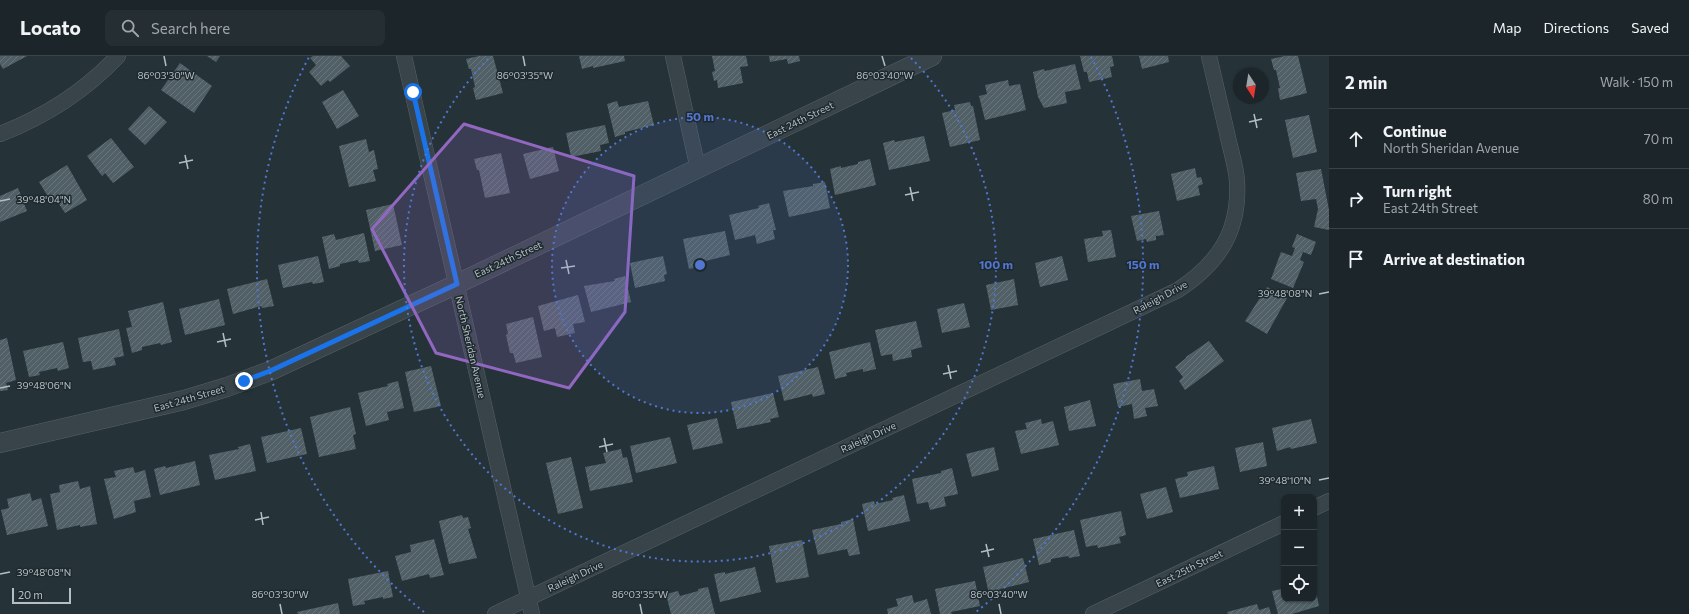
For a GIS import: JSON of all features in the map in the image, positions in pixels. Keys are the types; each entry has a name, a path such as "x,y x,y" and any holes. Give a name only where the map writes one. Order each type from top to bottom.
{"street":[{"path":"0,134 22,126 69,98 97,76 118,56"},
{"name":"North Sheridan Avenue","path":"404,56 532,614"},
{"path":"673,56 698,169"},
{"name":"East 24th Street","path":"0,443 157,407 227,387 270,371 457,284 932,56"},
{"name":"Raleigh Drive","path":"495,614 1178,290 1206,270 1219,254 1226,242 1237,202 1237,181 1209,56"},
{"path":"1317,507 1329,501"},
{"name":"East 25th Street","path":"1093,614 1281,524"}],"highlighted area":[{"path":"464,124 634,176 625,312 569,388 436,353 372,229"}],"building":[{"path":"0,56 27,56 3,69 0,64"},
{"path":"207,56 220,56 216,62"},
{"path":"313,56 341,56 350,66 330,82 328,80 321,86 309,72 316,65 310,58"},
{"path":"479,56 493,56 503,93 476,100 471,69 469,69 466,59"},
{"path":"579,56 624,56 625,61 582,69"},
{"path":"712,56 746,56 748,66 740,67 743,83 718,88 717,80 714,81 712,72 715,71"},
{"path":"769,56 799,56 800,61 788,64 787,59 770,62"},
{"path":"1080,56 1112,56 1114,66 1110,67 1112,77 1089,82 1087,72 1084,72"},
{"path":"1139,56 1168,56 1169,62 1142,69"},
{"path":"1285,56 1298,56 1307,93 1280,100 1278,88 1280,88 1276,70 1274,70 1271,59"},
{"path":"180,63 212,86 194,113 161,90"},
{"path":"1075,64 1081,89 1065,92 1067,103 1044,108 1038,97 1033,72 1044,69 1045,71"},
{"path":"1008,80 1009,86 1020,84 1026,110 985,120 979,96 987,94 985,85"},
{"path":"343,90 359,116 337,129 322,102"},
{"path":"617,101 619,107 648,101 654,125 625,132 625,134 615,137 607,104"},
{"path":"970,102 971,106 973,106 980,140 950,147 942,113 955,110 954,105"},
{"path":"149,106 167,122 145,145 128,129"},
{"path":"1309,115 1317,152 1293,158 1285,120"},
{"path":"605,125 609,143 600,145 601,151 571,157 566,133"},
{"path":"924,136 930,161 889,170 883,143"},
{"path":"111,138 134,167 113,183 105,173 102,176 87,156"},
{"path":"366,139 369,152 374,150 378,169 373,170 376,181 349,187 339,146"},
{"path":"553,147 559,171 530,179 523,154"},
{"path":"501,153 510,193 485,198 479,170 477,170 474,159"},
{"path":"870,159 876,185 835,195 830,169 858,164 858,162"},
{"path":"67,165 87,200 65,213 57,201 52,203 39,182"},
{"path":"1195,168 1197,178 1201,177 1203,184 1198,186 1200,195 1177,201 1171,174"},
{"path":"1321,169 1329,210 1329,230 1314,227 1318,209 1316,199 1301,201 1296,173"},
{"path":"825,182 830,208 789,217 783,191 813,186 813,184"},
{"path":"18,188 27,211 0,222 0,196"},
{"path":"769,203 776,230 773,230 775,239 757,244 755,235 735,240 729,215 759,208 758,206"},
{"path":"393,204 402,245 375,251 366,210"},
{"path":"1159,211 1164,235 1156,236 1156,240 1147,242 1146,239 1137,241 1131,216"},
{"path":"1111,230 1116,257 1088,262 1084,239 1103,236 1102,231"},
{"path":"725,231 730,255 701,262 703,266 689,269 683,239"},
{"path":"364,233 370,261 359,263 358,260 340,264 340,266 329,269 322,237 334,234 336,240"},
{"path":"1297,234 1316,242 1311,255 1303,252 1300,260 1304,262 1293,288 1271,279 1281,252 1292,256 1295,248 1292,247"},
{"path":"318,256 324,282 313,284 312,282 283,288 278,265"},
{"path":"663,256 667,274 664,275 665,281 635,288 630,263"},
{"path":"1062,256 1068,280 1040,287 1035,263"},
{"path":"625,276 631,302 591,312 584,286 615,281 614,279"},
{"path":"267,279 274,306 262,308 261,306 233,314 227,289"},
{"path":"1014,279 1018,305 991,310 986,285"},
{"path":"1267,287 1287,298 1267,334 1245,321"},
{"path":"578,295 585,322 573,324 575,333 557,337 555,328 544,331 538,306"},
{"path":"219,299 225,325 185,335 179,309"},
{"path":"163,302 172,342 142,347 142,350 132,353 126,328 132,327 128,311"},
{"path":"964,303 970,327 942,333 937,309"},
{"path":"533,317 542,357 516,363 513,353 510,353 506,335 508,334 506,324"},
{"path":"916,321 922,347 911,350 912,357 893,361 892,354 881,356 875,330"},
{"path":"119,329 124,356 114,358 116,365 93,370 91,361 83,362 78,338"},
{"path":"7,338 16,380 6,383 8,390 0,391 0,340"},
{"path":"1209,341 1224,361 1185,390 1179,381 1183,377 1175,367 1186,357"},
{"path":"63,342 69,368 58,371 57,368 39,372 40,375 29,377 23,351"},
{"path":"870,342 876,369 863,372 863,369 846,373 847,376 835,379 829,352"},
{"path":"431,366 441,406 414,412 405,372"},
{"path":"818,367 825,394 813,397 812,394 784,401 778,376"},
{"path":"1140,379 1142,391 1154,389 1158,406 1145,408 1147,416 1134,419 1132,404 1118,407 1113,384"},
{"path":"398,381 404,408 387,412 389,420 366,426 358,393 388,386 387,384"},
{"path":"773,393 779,417 770,419 771,422 737,429 731,402"},
{"path":"1090,400 1096,426 1069,431 1064,407"},
{"path":"350,407 356,434 353,435 356,449 319,457 310,417"},
{"path":"717,418 723,443 693,450 687,425"},
{"path":"1041,419 1042,424 1053,421 1059,445 1021,454 1015,431 1027,429 1025,423"},
{"path":"1311,419 1317,443 1291,449 1290,447 1277,451 1272,428"},
{"path":"301,428 307,454 267,463 261,437"},
{"path":"670,437 677,463 636,473 630,446"},
{"path":"1263,442 1267,466 1240,472 1235,448"},
{"path":"250,444 256,471 215,480 209,455 239,449 238,447"},
{"path":"994,447 999,470 972,477 966,454"},
{"path":"621,449 623,458 627,457 633,482 590,491 585,467 606,463 603,453"},
{"path":"571,457 583,508 558,514 546,463"},
{"path":"195,461 200,485 160,495 154,469 165,466 166,468"},
{"path":"1214,466 1219,489 1180,498 1175,479 1188,476 1187,472"},
{"path":"133,467 135,473 145,470 151,497 134,501 136,512 114,519 104,479 116,477 114,471"},
{"path":"952,468 958,494 944,497 946,506 930,510 928,502 917,504 912,479 941,473 941,471"},
{"path":"78,481 80,489 90,486 97,524 80,527 80,525 57,530 50,494 60,492 59,485"},
{"path":"1166,487 1173,512 1147,519 1140,494"},
{"path":"30,493 32,501 41,498 48,526 7,535 1,510 9,508 7,499"},
{"path":"904,495 910,521 868,531 862,504 874,501 875,504 893,500 892,498"},
{"path":"1121,511 1126,535 1119,537 1121,543 1098,548 1097,545 1086,547 1080,520"},
{"path":"462,515 463,518 468,517 471,528 468,529 477,558 449,564 439,521"},
{"path":"853,519 860,554 849,556 847,549 818,555 812,530 841,524 841,522"},
{"path":"1074,530 1080,556 1069,558 1068,556 1051,559 1051,562 1039,565 1033,539"},
{"path":"434,539 444,575 430,578 429,574 402,581 395,556 411,552 410,545"},
{"path":"802,540 809,577 776,583 769,546"},
{"path":"1023,558 1029,582 1000,589 1001,591 989,594 983,567"},
{"path":"755,567 761,592 720,602 714,574 725,572 725,574"},
{"path":"388,571 393,597 383,599 383,597 364,601 365,604 353,606 348,579"},
{"path":"975,581 980,606 951,612 952,614 940,614 935,589"},
{"path":"708,587 715,614 671,614 666,594 678,591 680,596"},
{"path":"1281,589 1281,602 1317,602 1317,596 1319,606 1292,614 1278,614 1272,591"},
{"path":"912,595 914,603 927,599 931,614 888,614 887,609 898,606 896,599"},
{"path":"338,603 340,614 298,614 297,612"},
{"path":"1257,604 1259,610 1269,607 1271,614 1228,614 1227,612"}],"route":[{"path":"244,381 270,371 457,284 413,92"}]}
